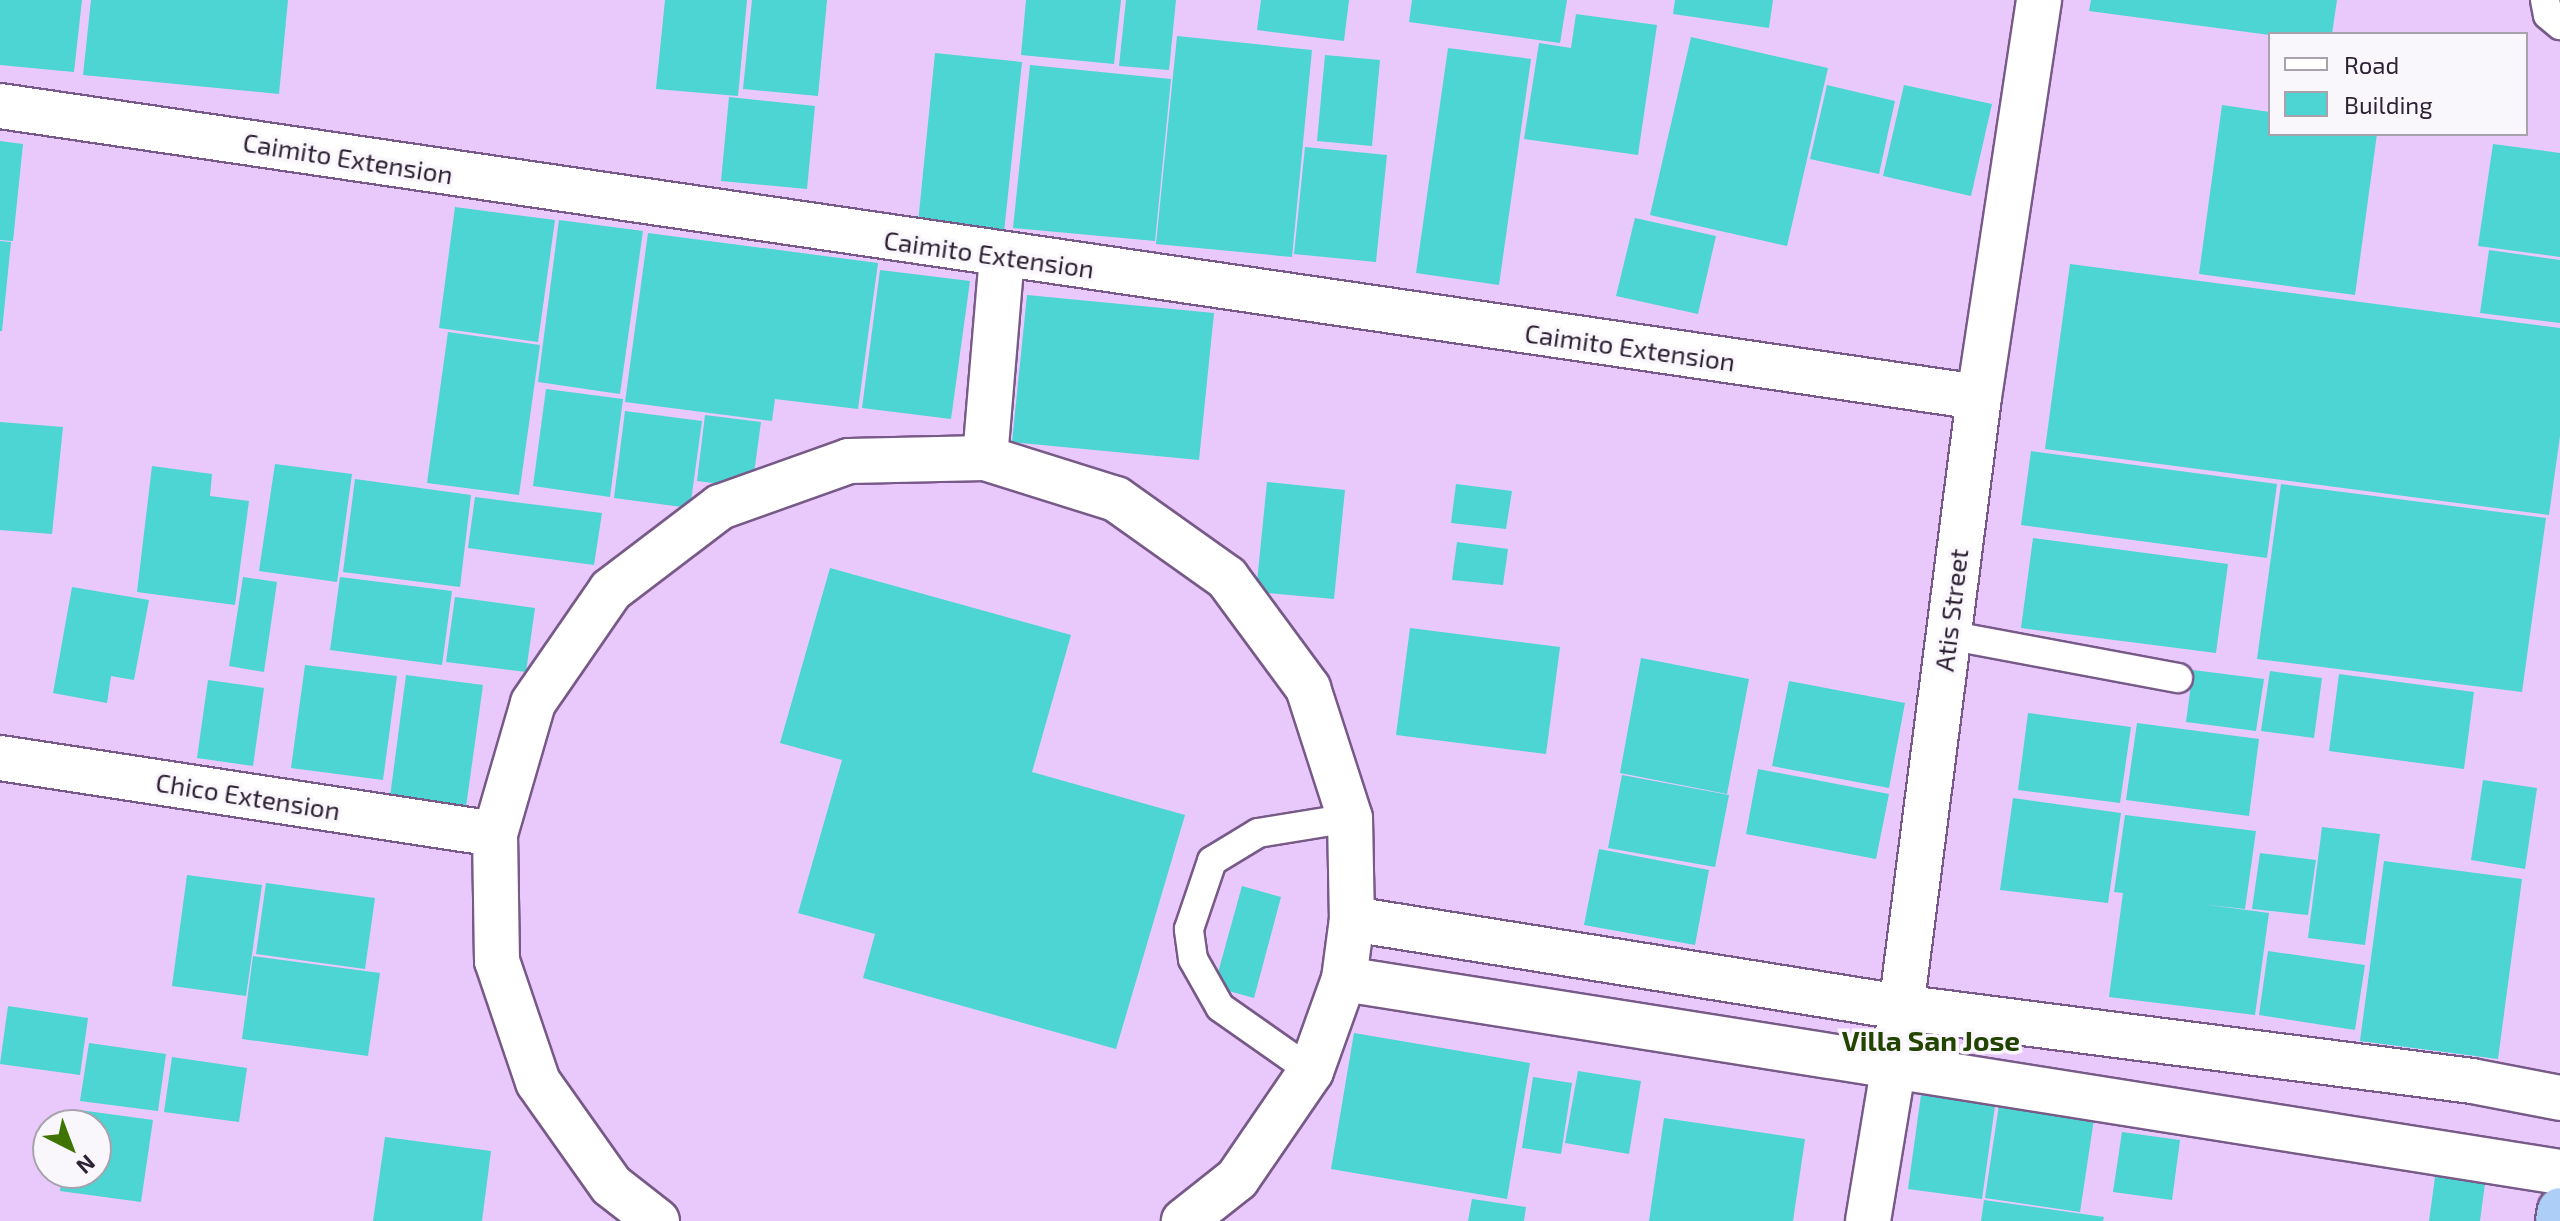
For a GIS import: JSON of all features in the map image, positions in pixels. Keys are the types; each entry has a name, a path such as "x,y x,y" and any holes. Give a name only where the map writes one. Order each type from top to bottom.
{"highway":[{"path":"2558,1221 2560,1210"}],"street":[{"name":"Atis Street","path":"1868,1221 1894,1064 1979,397 2039,0"},
{"name":"Caimito Extension","path":"0,106 1002,256 1979,397"},
{"path":"985,458 1002,256"},
{"path":"657,1221 611,1185 538,1082 497,961 495,834 533,703 611,590 720,507 849,461 985,458 1116,499 1227,578 1308,688 1350,818 1352,919 1344,979 1311,1071 1237,1179 1184,1221"},
{"name":"Chico Extension","path":"0,758 495,834"},
{"path":"1352,919 1900,1007 2472,1081 2560,1098"},
{"path":"1344,979 2560,1172"}],"lane":[{"path":"2545,0 2548,15 2560,25"},
{"path":"1948,635 2178,678"},
{"path":"1311,1071 1220,1007 1193,959 1189,929 1212,861 1258,833 1350,818"}],"building":[{"path":"0,0 82,0 74,72 0,65"},
{"path":"91,0 288,0 279,94 83,75"},
{"path":"665,0 747,0 738,96 656,89"},
{"path":"752,0 827,0 818,96 743,89"},
{"path":"1026,0 1121,0 1114,64 1021,55"},
{"path":"1126,0 1176,0 1169,70 1119,66"},
{"path":"1261,0 1349,0 1344,41 1257,30"},
{"path":"1412,0 1567,0 1560,43 1409,22"},
{"path":"1675,0 1773,0 1769,28 1673,14"},
{"path":"2091,0 2337,0 2332,32 2268,32 2268,35 2089,11"},
{"path":"1576,14 1657,25 1638,155 1524,139 1539,43 1571,48"},
{"path":"1177,36 1312,50 1292,257 1156,244"},
{"path":"1691,37 1828,68 1787,246 1650,215"},
{"path":"1448,48 1531,59 1499,285 1416,273"},
{"path":"935,53 1022,62 1004,232 918,223"},
{"path":"1325,55 1380,60 1372,146 1317,141"},
{"path":"1030,65 1171,79 1155,241 1013,228"},
{"path":"1827,85 1895,101 1879,174 1810,159"},
{"path":"1904,85 1992,104 1971,196 1883,176"},
{"path":"729,97 815,106 807,189 721,181"},
{"path":"2222,105 2268,112 2268,136 2377,136 2355,295 2199,274"},
{"path":"0,141 23,144 13,241 0,240"},
{"path":"2493,144 2560,153 2560,257 2478,246"},
{"path":"1305,147 1387,155 1376,262 1294,254"},
{"path":"455,207 555,220 538,342 439,328"},
{"path":"1635,218 1716,236 1698,314 1616,296"},
{"path":"559,220 643,231 620,394 538,382"},
{"path":"648,233 878,263 858,409 775,399 772,421 625,402"},
{"path":"0,241 11,242 2,331 0,331"},
{"path":"2489,250 2560,260 2560,323 2480,313"},
{"path":"2070,264 2560,328 2560,436 2549,515 2045,449"},
{"path":"880,270 970,281 951,419 862,408"},
{"path":"1027,295 1214,313 1199,460 1012,442"},
{"path":"448,332 540,345 519,495 427,483"},
{"path":"546,389 623,399 610,497 533,486"},
{"path":"625,411 702,421 690,508 614,498"},
{"path":"705,415 761,422 752,488 697,481"},
{"path":"0,422 63,427 52,534 0,530"},
{"path":"2031,451 2277,484 2267,558 2021,525"},
{"path":"275,464 352,474 337,582 259,571"},
{"path":"152,466 212,474 210,496 249,501 235,605 137,592"},
{"path":"355,479 471,495 460,587 343,572"},
{"path":"1267,482 1345,490 1334,599 1256,592"},
{"path":"1456,484 1512,491 1506,529 1451,523"},
{"path":"2281,484 2546,518 2522,692 2257,659"},
{"path":"475,497 602,513 594,565 468,548"},
{"path":"2033,538 2228,564 2216,653 2021,628"},
{"path":"1457,542 1508,549 1503,585 1452,580"},
{"path":"830,568 1071,635 1032,772 1185,815 1116,1049 863,978 875,934 798,913 842,760 780,743"},
{"path":"243,577 277,582 264,672 229,666"},
{"path":"340,577 452,591 442,665 330,650"},
{"path":"72,587 149,600 134,680 111,676 107,703 53,693"},
{"path":"455,597 535,608 526,672 446,662"},
{"path":"1410,628 1560,647 1546,754 1396,735"},
{"path":"1641,658 1749,679 1727,794 1620,773"},
{"path":"305,665 397,676 383,780 291,768"},
{"path":"2193,670 2264,679 2256,731 2186,722"},
{"path":"2270,671 2322,678 2314,738 2261,731"},
{"path":"2339,674 2474,692 2464,769 2329,751"},
{"path":"406,675 483,685 466,807 390,797"},
{"path":"208,680 264,688 253,766 197,758"},
{"path":"1789,681 1905,703 1889,788 1772,766"},
{"path":"2028,713 2131,727 2120,803 2018,790"},
{"path":"2137,723 2259,739 2249,816 2126,800"},
{"path":"1758,769 1889,794 1876,859 1746,834"},
{"path":"1622,775 1729,795 1715,867 1608,848"},
{"path":"2483,780 2537,788 2525,869 2471,860"},
{"path":"2013,798 2121,813 2108,903 2000,890"},
{"path":"2125,815 2256,831 2245,909 2202,904 2269,913 2255,1015 2109,997 2123,893 2114,892"},
{"path":"2322,827 2380,834 2365,945 2308,938"},
{"path":"1599,849 1709,870 1695,945 1584,925"},
{"path":"2260,853 2316,860 2308,915 2252,909"},
{"path":"2384,861 2522,879 2498,1059 2360,1041"},
{"path":"187,875 262,885 246,996 172,986"},
{"path":"266,883 375,898 365,969 256,954"},
{"path":"1242,886 1281,897 1254,998 1214,987"},
{"path":"2268,951 2365,965 2355,1030 2259,1015"},
{"path":"253,956 380,973 368,1056 242,1039"},
{"path":"8,1006 88,1018 80,1075 0,1064"},
{"path":"1354,1033 1530,1063 1507,1199 1331,1169"},
{"path":"89,1043 166,1054 158,1111 80,1101"},
{"path":"172,1057 247,1068 239,1122 164,1112"},
{"path":"1578,1071 1641,1081 1629,1154 1565,1143"},
{"path":"1533,1077 1572,1083 1561,1154 1522,1148"},
{"path":"1921,1095 1995,1106 1982,1199 1908,1189"},
{"path":"1999,1105 2094,1119 2080,1212 1985,1198"},
{"path":"112,1114 153,1120 141,1202 60,1191 112,1189"},
{"path":"1664,1118 1805,1139 1793,1221 1649,1221"},
{"path":"2122,1132 2180,1140 2172,1200 2113,1192"},
{"path":"385,1137 491,1151 482,1221 373,1221"},
{"path":"2436,1170 2486,1176 2480,1221 2429,1221"},
{"path":"1472,1199 1526,1207 1524,1221 1468,1221"},
{"path":"1984,1200 2104,1217 2103,1221 1981,1221"}],"district":[{"name":"Villa San Jose","path":"1931,1040"}]}
